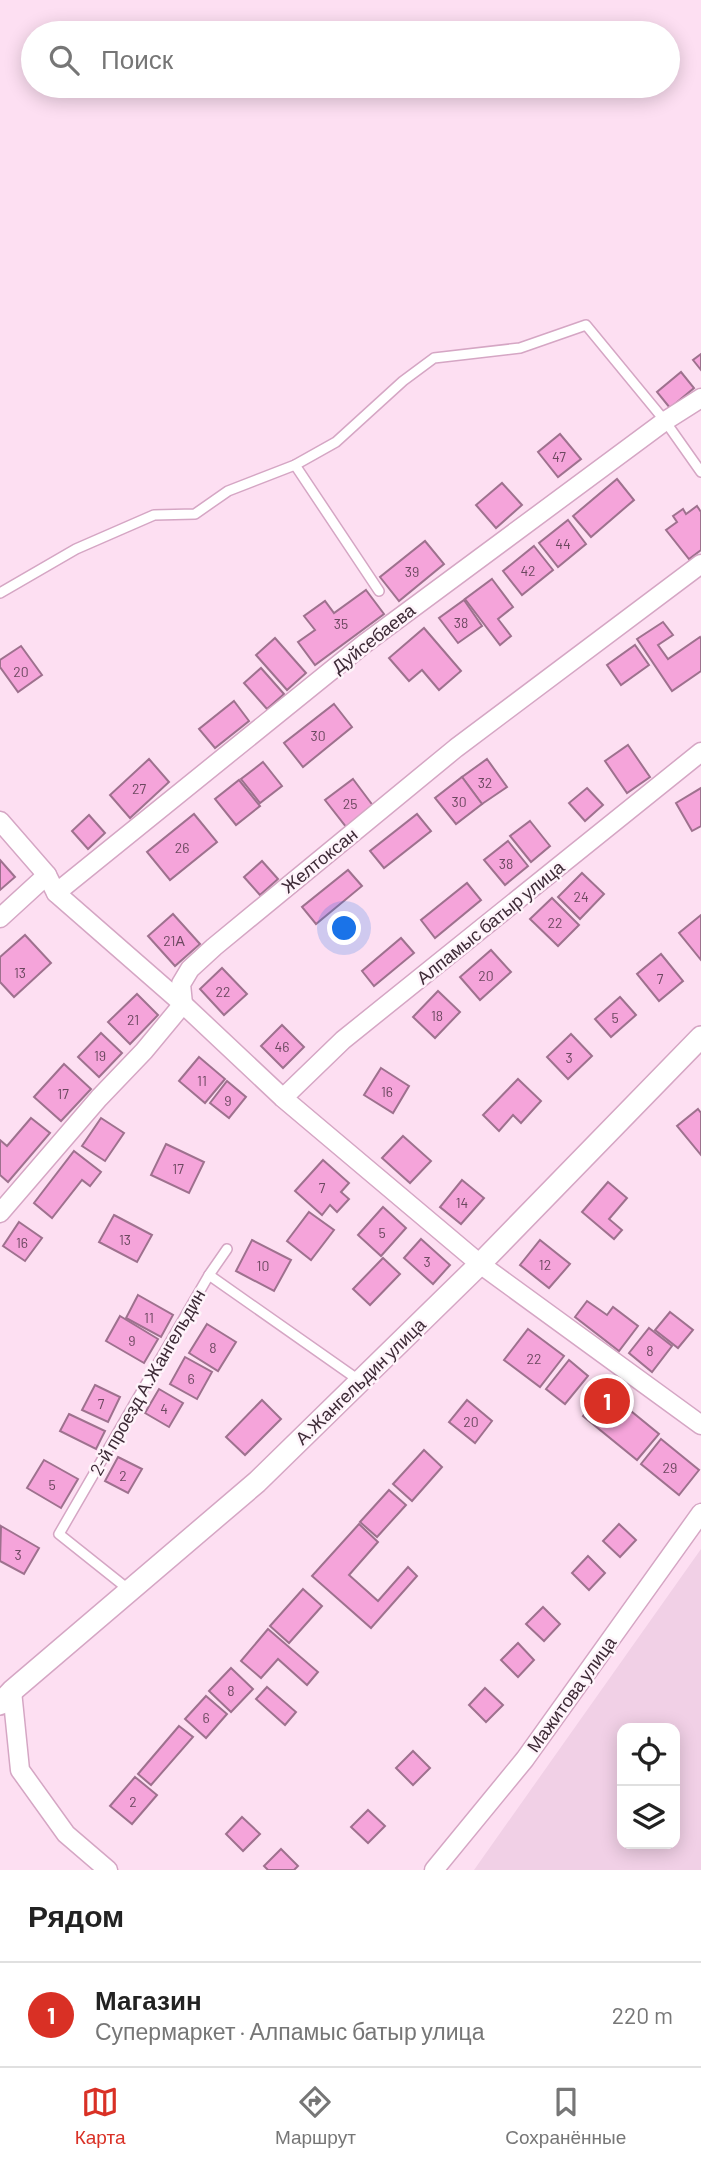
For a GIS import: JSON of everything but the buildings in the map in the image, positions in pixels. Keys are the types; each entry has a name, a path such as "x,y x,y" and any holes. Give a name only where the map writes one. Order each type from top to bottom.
{"street":[{"name":"Дуйсебаева","path":"56,893 364,644 665,421 701,398"},
{"name":"Желтоксан","path":"0,1213 183,1004 181,984 190,969 456,748 701,564"},
{"name":"Алпамыс батыр улица","path":"283,1098 343,1040 701,752"},
{"path":"0,821 47,875 56,893 183,1004 283,1098 480,1264 701,1425"},
{"path":"0,918 47,875"},
{"name":"А.Жангельдин улица","path":"6,1698 257,1482 480,1264 701,1037"},
{"name":"Мажитова улица","path":"434,1870 525,1759 701,1513"},
{"path":"6,1698 20,1770 66,1834 108,1870"}],"lane":[{"path":"0,593 76,548 154,515 195,514 228,491 295,465 336,442 403,381 433,358 520,348 586,325 665,421 701,472"},
{"path":"295,465 379,592"},
{"path":"209,1275 227,1250"},
{"name":"2-й проезд А.Жангельдин","path":"130,1591 59,1534 209,1275 360,1381"}],"shaded area":[{"path":"701,1549 701,1870 474,1870"}],"place":[{"name":"Магазин","path":"607,1401"}]}
